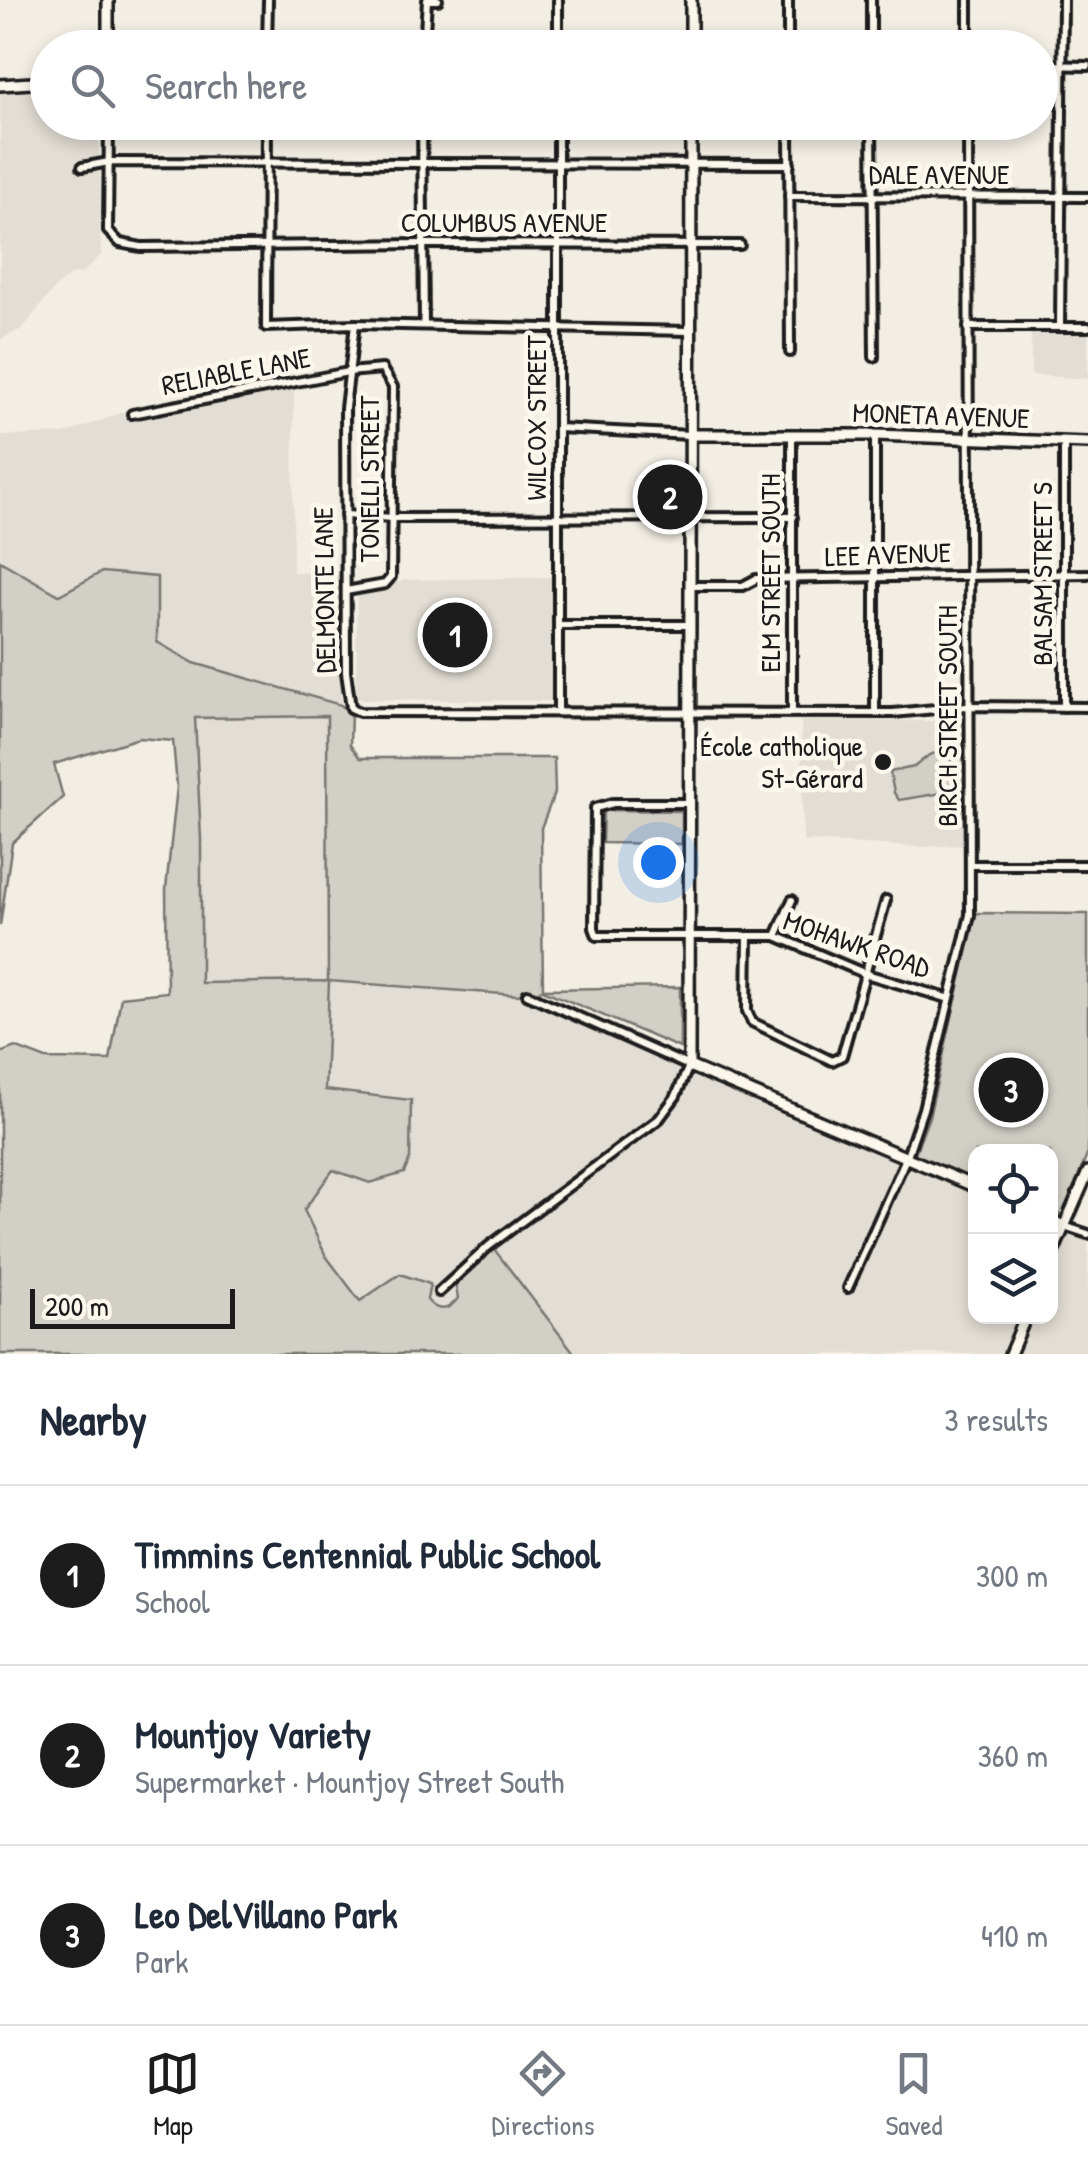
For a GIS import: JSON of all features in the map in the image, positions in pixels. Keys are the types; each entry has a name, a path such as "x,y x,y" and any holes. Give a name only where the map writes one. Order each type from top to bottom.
{"street":[{"path":"108,0 108,30"},
{"path":"268,0 268,30"},
{"path":"425,30 427,0 438,0"},
{"path":"558,0 558,30"},
{"path":"690,0 690,30"},
{"path":"788,0 788,30"},
{"path":"871,0 871,30"},
{"path":"968,0 968,30"},
{"path":"1060,327 1064,0"},
{"path":"1058,66 1088,66"},
{"path":"0,85 30,83"},
{"name":"COLUMBUS AVENUE","path":"109,140 108,231 120,243 141,248 740,244"},
{"path":"266,140 266,327 424,324 690,330"},
{"path":"422,140 424,324"},
{"name":"WILCOX STREET","path":"558,140 558,712"},
{"path":"438,1292 489,1246 659,1119 676,1096 690,1066 690,140"},
{"path":"789,140 790,352"},
{"path":"872,140 874,357"},
{"name":"BIRCH STREET SOUTH","path":"848,1288 907,1156 923,1109 970,916 968,140"},
{"path":"82,167 109,162 790,164"},
{"name":"DALE AVENUE","path":"790,196 1088,197"},
{"name":"DELMONTE LANE","path":"355,324 348,372 345,514 346,672 351,708 360,712 558,712"},
{"path":"968,327 1088,327"},
{"name":"TONELLI STREET","path":"346,591 385,584 391,577 393,518 393,387 382,369 348,372"},
{"name":"RELIABLE LANE","path":"132,414 348,372"},
{"path":"558,428 690,435"},
{"name":"MONETA AVENUE","path":"690,435 792,434 1088,443"},
{"name":"ELM STREET SOUTH","path":"792,434 792,712"},
{"path":"874,712 875,436"},
{"name":"BALSAM STREET S","path":"1064,442 1064,707"},
{"path":"345,514 393,518 793,517"},
{"name":"LEE AVENUE","path":"691,586 744,586 756,579 1088,574"},
{"path":"558,625 692,625"},
{"path":"558,712 1088,708"},
{"name":"MOHAWK ROAD","path":"691,803 599,804 593,817 596,936 776,936 866,974 948,998"},
{"path":"970,865 1088,864"},
{"path":"776,936 792,900"},
{"path":"748,936 748,1011 752,1022 832,1061 842,1056 886,900"},
{"path":"527,994 968,1183"},
{"path":"1058,1240 1088,1172"},
{"path":"1058,1223 1088,1234"},
{"path":"1010,1354 1023,1324"}],"shaded area":[{"path":"30,92 30,140 99,140 101,255 82,273 69,275 23,328 0,340 0,93"},
{"path":"1031,330 1088,331 1088,379 1031,375"},
{"path":"294,377 293,572 340,575 341,705 194,663 157,642 102,572 59,595 0,561 0,436 65,434 128,410"},
{"path":"0,561 59,595 102,572 157,577 157,642 194,663 341,705 351,714 350,745 360,758 554,758 555,792 541,828 543,989 680,987 680,1048 543,990 517,995 329,981 325,1090 411,1100 410,1159 404,1173 370,1183 333,1170 304,1210 326,1256 360,1301 400,1274 430,1284 427,1300 439,1309 447,1308 458,1298 455,1282 494,1249 575,1354 0,1354 0,1053 15,1047 46,1059 110,1060 121,997 167,992 166,889 177,787 173,741 139,738 54,764 63,797 12,843 0,926","holes":["327,716 328,981 201,983 201,839 195,718"]},
{"path":"553,577 555,701 356,699 357,595 405,580"},
{"path":"327,716 329,981 517,995 968,1192 968,1324 1058,1324 1058,1228 1088,1236 1088,1354 574,1354 494,1249 456,1282 458,1298 452,1307 442,1310 433,1306 426,1292 360,1302 326,1256 304,1210 333,1170 370,1183 325,1091 328,981 201,983 195,717"},
{"name":"École catholique St-Gérard","path":"801,721 963,721 963,845 803,841"},
{"path":"942,751 950,752 955,782 942,793 899,800 890,772 914,767"},
{"path":"603,810 682,811 682,844 602,843"},
{"path":"976,913 1088,914 1088,1153 1062,1215 1058,1214 1058,1144 968,1144 968,1178 914,1156 929,1117"}],"place":[{"name":"Mountjoy Variety","path":"670,497"},
{"name":"Timmins Centennial Public School","path":"455,635"},
{"name":"École catholique St-Gérard","path":"883,762"},
{"name":"Leo DelVillano Park","path":"1011,1090"}]}
